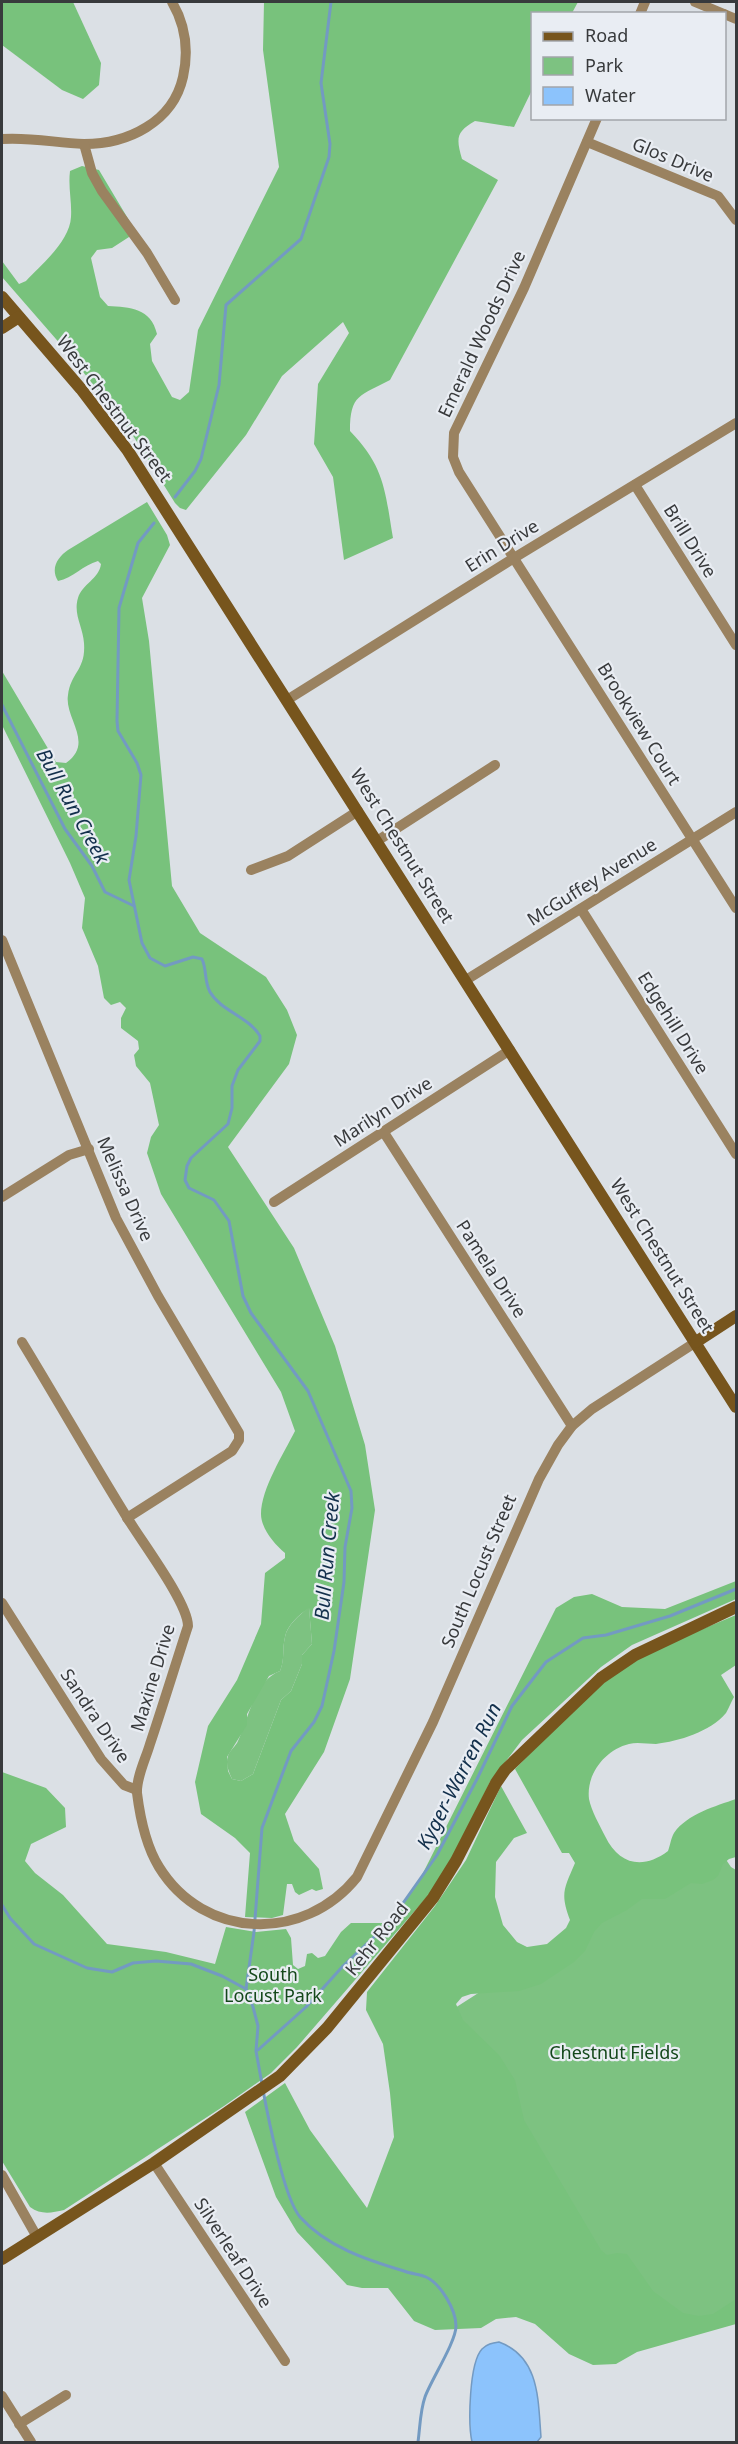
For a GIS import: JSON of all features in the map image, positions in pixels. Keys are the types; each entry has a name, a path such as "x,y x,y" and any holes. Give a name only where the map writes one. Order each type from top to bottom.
{"main road":[{"name":"West Chestnut Street","path":"2,297 81,389 128,451 736,1407"},
{"path":"2,328 19,317"},
{"name":"South Locust Street","path":"696,1342 736,1316"},
{"name":"Kehr Road","path":"2,2259 154,2163 280,2076 327,2028 433,1898 456,1861 496,1783 513,1762 601,1678 635,1655 736,1607"}],"street":[{"path":"2,139 27,138 84,144 126,137 147,128 169,109 181,85 187,57 185,31 172,2"},
{"path":"695,2 719,12"},
{"name":"Emerald Woods Drive","path":"514,558 459,472 453,457 454,433 524,288 596,120"},
{"name":"Glos Drive","path":"588,142 718,196 736,220"},
{"path":"84,144 92,173 102,191 147,253 175,300"},
{"name":"Erin Drive","path":"287,700 736,423"},
{"name":"Brill Drive","path":"635,485 736,645"},
{"name":"Brookview Court","path":"514,558 736,908"},
{"path":"377,841 495,765"},
{"path":"251,870 288,856 358,811"},
{"name":"McGuffey Avenue","path":"466,980 736,813"},
{"name":"Edgehill Drive","path":"581,909 736,1154"},
{"name":"Melissa Drive","path":"2,940 122,1228 158,1296 235,1427 239,1440 232,1451 127,1518"},
{"name":"Marilyn Drive","path":"274,1202 510,1050"},
{"name":"Pamela Drive","path":"383,1131 572,1426"},
{"path":"2,1197 69,1155 89,1149"},
{"name":"Maxine Drive","path":"22,1342 127,1518 182,1604 188,1620 137,1790"},
{"name":"South Locust Street","path":"137,1790 144,1829 153,1858 175,1888 202,1910 230,1921 263,1925 294,1920 328,1904 350,1887 374,1845 460,1662 539,1479 572,1426 600,1403 696,1342"},
{"name":"Sandra Drive","path":"2,1603 101,1759 124,1785 137,1790"},
{"name":"Silverleaf Drive","path":"154,2163 285,2361"},
{"path":"2,2175 37,2237"},
{"path":"19,2424 66,2395"},
{"path":"2,2396 31,2442"}],"green space":[{"path":"2,2 73,2 101,63 99,85 83,99 62,90 2,45"},
{"path":"264,2 578,2 573,12 531,12 531,92 514,127 475,121 459,136 462,159 498,180 390,380 364,393 352,410 350,431 370,456 382,480 393,538 344,560 333,477 314,444 318,384 349,333 343,322 282,376 246,435 186,510 175,503 132,434 69,354 2,277 2,261 19,284 26,281 47,260 66,235 69,226 71,217 70,171 82,166 99,170 130,222 129,237 112,248 97,250 91,258 100,297 108,306 132,308 150,319 157,334 150,344 152,361 172,397 180,400 189,392 198,330 279,167 263,50"},
{"path":"147,502 167,535 170,545 142,598 149,641 172,886 200,933 266,977 287,1010 297,1035 289,1064 228,1147 294,1248 335,1346 365,1445 375,1510 350,1679 324,1752 285,1814 294,1841 319,1869 323,1889 316,1891 312,1889 299,1895 292,1884 287,1884 283,1915 272,1918 245,1917 250,1853 235,1838 201,1814 195,1782 208,1726 237,1680 261,1624 265,1573 285,1558 285,1553 266,1530 261,1514 269,1483 295,1431 281,1392 161,1194 147,1153 151,1137 159,1125 150,1083 136,1066 134,1055 139,1049 138,1041 121,1028 121,1018 126,1008 120,1002 111,1005 104,998 98,966 82,928 85,898 2,725 2,671 56,762 66,763 78,747 76,730 68,704 70,687 81,665 84,652 77,604 80,593 97,574 101,564 98,561 58,581 55,572 56,563 68,550","holes":["309,1608 312,1644 302,1655 302,1664 291,1691 281,1700 253,1774 241,1781 232,1779 228,1771 227,1757 247,1725 247,1714 269,1676 280,1671 288,1628"]},
{"name":"South Locust Park","path":"736,1581 736,1599 632,1645 601,1667 522,1740 490,1782 455,1854 432,1891 297,2047 271,2073 64,2210 46,2213 30,2207 2,2161 2,1772 46,1788 65,1808 66,1827 31,1844 25,1861 35,1873 63,1895 107,1944 166,1952 215,1964 226,1927 256,1932 286,1929 291,1938 293,1965 298,1969 305,1966 307,1954 312,1953 318,1958 325,1956 341,1932 351,1923 389,1923 417,1885 556,1608 574,1597 592,1594 622,1607 665,1609"},
{"path":"309,1607 312,1644 302,1655 302,1664 291,1691 281,1700 253,1774 241,1781 232,1779 227,1765 229,1754 238,1741 258,1691 271,1676 280,1671 288,1628"},
{"path":"736,1615 736,1665 721,1675 734,1697 726,1713 712,1725 684,1738 656,1744 632,1743 612,1752 605,1757 594,1772 589,1799 598,1823 611,1846 624,1858 632,1862 641,1862 650,1861 668,1851 674,1833 686,1821 736,1799 736,1857 723,1864 718,1876 713,1880 702,1884 691,1883 665,1899 642,1899 602,1923 594,1932 585,1951 574,1962 541,1984 519,1991 471,1994 462,1997 456,2004 463,2020 499,2055 515,2080 524,2120 601,2250 607,2255 627,2254 653,2291 683,2313 699,2316 713,2314 736,2299 736,2324 637,2352 616,2364 593,2365 569,2354 535,2324 516,2317 496,2319 481,2328 435,2330 414,2321 388,2288 362,2288 347,2285 297,2232 276,2197 245,2112 285,2083 310,2130 367,2208 394,2137 383,2044 366,2010 367,1992 435,1906 466,1860 501,1786 527,1833 514,1838 496,1862 495,1897 503,1925 517,1942 527,1947 547,1944 566,1928 570,1920 564,1897 575,1863 569,1853 562,1853 515,1769 594,1690 624,1668 664,1646"},
{"name":"Chestnut Fields","path":"714,1842 731,1867 736,1870 736,2317 635,2317 444,2015"}],"water":[{"path":"499,2342 512,2349 530,2369 539,2409 541,2437 537,2442 472,2442 470,2408 474,2367 482,2349"}],"waterway":[{"name":"Bull Run Creek","path":"175,497 195,471 201,459 219,385 226,305 301,239 329,157 330,144 321,83 331,2"},
{"name":"Bull Run Creek","path":"154,523 138,543 119,608 118,731 137,763 141,775 136,836 129,880 142,943 150,958 165,966 193,957 202,959 208,988 215,999 249,1024 260,1036 260,1041 238,1070 232,1086 232,1108 228,1124 191,1158 185,1180 189,1188 214,1200 229,1221 243,1296 251,1313 308,1391 351,1491 352,1508 345,1547 344,1582 334,1651 322,1706 314,1722 291,1751 262,1828 254,1932 246,1989"},
{"name":"Bull Run Creek","path":"2,705 65,829 92,866 105,892 134,906"},
{"name":"Kyger-Warren Run","path":"258,2050 306,2007 343,1966 389,1923 437,1855 512,1706 546,1662 583,1638 606,1635 670,1616 736,1589"},
{"path":"2,1905 10,1918 34,1944 87,1968 112,1972 133,1963 156,1961 191,1964 222,1976 246,1989 258,2026 256,2051 262,2084"},
{"path":"263,2090 283,2176 288,2193 300,2217 322,2237 348,2251 432,2280 450,2305 455,2320 455,2333 425,2397 418,2442"}]}
